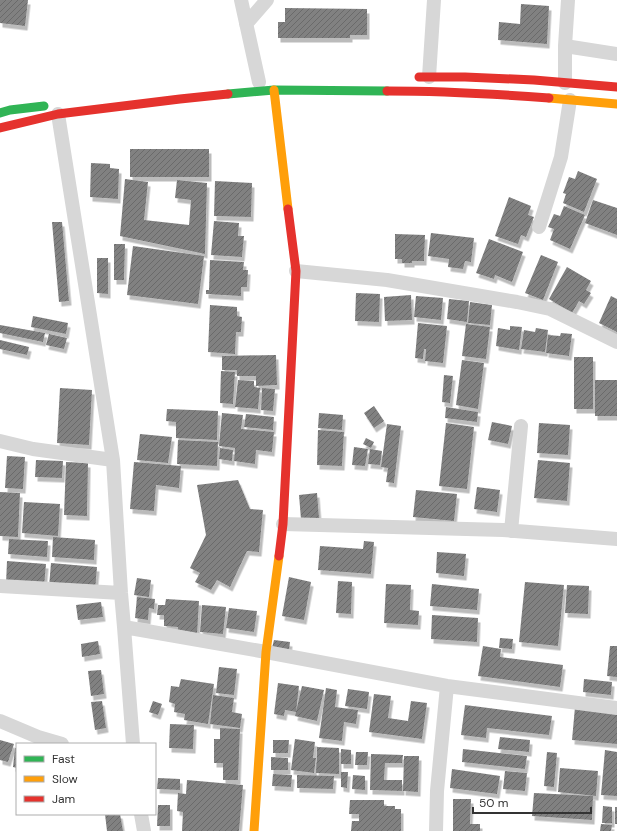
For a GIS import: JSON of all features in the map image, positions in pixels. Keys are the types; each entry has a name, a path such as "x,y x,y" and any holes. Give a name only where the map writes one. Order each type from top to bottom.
{"main road":[{"path":"413,77 534,80 617,87"},
{"path":"161,92 229,85"},
{"path":"254,831 266,652 283,524 296,271 274,90"},
{"path":"0,112 10,110 56,110 274,90 418,91 518,96 617,104"},
{"path":"0,128 56,110"}],"street":[{"path":"240,0 259,82"},
{"path":"246,24 267,0"},
{"path":"429,77 434,0"},
{"path":"565,83 568,0"},
{"path":"566,46 617,54"},
{"path":"539,226 561,157 570,100"},
{"path":"56,110 113,460 121,593 133,743"},
{"path":"296,271 387,280 550,309 617,342"},
{"path":"511,531 521,426"},
{"path":"0,441 33,449 113,460"},
{"path":"283,524 511,531 617,539"},
{"path":"0,586 121,593"},
{"path":"124,627 447,686 617,708"},
{"path":"436,831 437,791 447,686"},
{"path":"0,721 38,737 59,743"},
{"path":"141,815 144,831"}],"building":[{"path":"0,0 28,0 25,26 0,23"},
{"path":"521,4 549,6 547,44 498,40 499,22 520,24"},
{"path":"285,8 367,9 367,35 350,35 350,38 278,38 278,22 285,22"},
{"path":"130,149 209,149 209,177 130,177"},
{"path":"91,163 110,164 110,168 119,169 118,199 90,197"},
{"path":"578,171 597,179 584,212 563,203 566,194 563,193 569,177 575,179"},
{"path":"125,179 148,182 144,220 189,225 191,200 175,198 177,180 207,183 205,254 120,236"},
{"path":"215,181 252,183 251,217 214,216"},
{"path":"509,197 531,206 528,215 534,217 526,237 521,235 518,244 495,236"},
{"path":"593,200 617,208 617,235 585,223"},
{"path":"564,206 585,215 570,249 550,240 554,229 548,227 554,214 560,216"},
{"path":"214,221 239,223 238,236 244,236 242,257 211,255"},
{"path":"52,222 62,222 69,301 59,302"},
{"path":"431,233 474,238 471,262 465,261 463,269 448,267 449,259 428,256"},
{"path":"395,234 425,235 424,261 402,263 402,259 395,259"},
{"path":"489,239 523,252 512,282 495,275 494,279 476,273"},
{"path":"114,244 125,244 124,280 114,280"},
{"path":"133,246 204,256 198,304 127,295"},
{"path":"541,255 558,262 543,300 525,293"},
{"path":"97,258 108,258 108,294 97,293"},
{"path":"210,260 244,262 243,270 248,270 247,287 241,287 241,296 206,294 206,290 209,290"},
{"path":"567,267 591,281 586,290 591,293 584,304 579,301 572,313 549,299"},
{"path":"356,293 380,294 379,322 355,321"},
{"path":"411,295 412,320 385,321 384,297"},
{"path":"416,296 443,298 441,320 414,317"},
{"path":"611,296 617,299 617,332 599,323"},
{"path":"449,299 469,301 467,322 447,319"},
{"path":"470,302 492,305 490,325 468,323"},
{"path":"210,305 237,307 237,316 242,317 241,332 236,332 235,354 208,352"},
{"path":"33,316 68,323 66,334 31,327"},
{"path":"418,323 447,326 443,363 425,361 426,349 424,349 423,359 415,358"},
{"path":"466,324 490,327 486,359 462,356"},
{"path":"0,325 45,333 43,342 0,333"},
{"path":"510,326 522,327 519,350 496,346 498,328 510,330"},
{"path":"536,328 548,330 545,352 521,349 524,330 535,332"},
{"path":"561,333 572,334 569,356 546,353 548,335 560,336"},
{"path":"49,334 67,338 64,349 46,345"},
{"path":"0,340 29,347 27,355 0,349"},
{"path":"276,355 277,385 256,386 256,376 237,376 237,370 222,370 222,356"},
{"path":"574,357 593,357 593,409 574,409"},
{"path":"462,360 484,363 478,409 456,405"},
{"path":"221,371 235,372 233,404 220,403"},
{"path":"444,375 453,376 450,403 442,402"},
{"path":"238,380 254,381 254,387 260,388 258,409 235,407"},
{"path":"595,380 617,380 617,416 595,416"},
{"path":"60,388 92,390 89,445 57,443"},
{"path":"262,388 275,389 273,411 261,410"},
{"path":"374,406 384,421 374,428 364,413"},
{"path":"446,407 478,412 477,422 445,418"},
{"path":"167,409 218,411 217,440 176,438 176,422 166,421"},
{"path":"222,413 243,415 241,429 274,432 272,452 256,450 255,464 234,461 235,448 219,446"},
{"path":"319,413 343,415 342,430 318,428"},
{"path":"246,414 274,417 273,430 244,427"},
{"path":"492,422 512,426 508,444 488,440"},
{"path":"446,423 474,427 467,489 439,486"},
{"path":"539,423 570,425 568,455 537,453"},
{"path":"387,424 401,426 394,483 386,482 388,468 381,467"},
{"path":"318,430 344,432 342,466 317,465"},
{"path":"140,434 172,437 168,463 137,460"},
{"path":"366,438 374,442 371,448 363,444"},
{"path":"178,440 218,442 217,466 177,464"},
{"path":"354,447 368,449 365,466 352,465"},
{"path":"220,448 233,450 232,461 219,459"},
{"path":"370,449 382,451 380,465 368,464"},
{"path":"7,456 25,457 23,489 5,488"},
{"path":"36,460 63,461 62,478 35,477"},
{"path":"538,460 570,463 567,501 534,498"},
{"path":"66,462 88,463 87,516 64,515"},
{"path":"134,462 181,466 179,488 156,485 154,511 130,509"},
{"path":"238,480 250,509 263,510 259,552 247,551 230,587 217,580 211,590 195,582 200,573 190,568 206,535 197,485"},
{"path":"477,487 500,490 497,512 474,509"},
{"path":"416,490 457,494 454,521 413,517"},
{"path":"0,492 20,493 18,537 0,536"},
{"path":"317,493 319,518 301,519 299,495"},
{"path":"24,502 60,504 58,536 22,533"},
{"path":"53,537 95,540 94,560 52,557"},
{"path":"9,539 48,541 47,557 8,554"},
{"path":"364,541 374,542 371,574 318,570 320,546 363,549"},
{"path":"437,552 466,554 464,576 436,573"},
{"path":"7,561 46,564 44,587 6,584"},
{"path":"51,563 97,567 95,591 49,587"},
{"path":"289,577 311,582 304,620 282,616"},
{"path":"137,578 151,580 149,597 134,595"},
{"path":"338,581 352,582 351,614 336,613"},
{"path":"525,582 564,585 558,646 519,642"},
{"path":"386,584 411,585 410,610 419,611 418,625 384,623"},
{"path":"432,584 479,589 477,610 430,606"},
{"path":"567,585 589,586 588,614 565,613"},
{"path":"137,597 155,599 154,609 149,608 148,620 135,618"},
{"path":"166,599 199,601 197,636 177,635 178,627 164,626 164,615 157,615 158,605 165,605"},
{"path":"101,602 103,617 78,620 76,605"},
{"path":"202,605 226,607 223,634 200,632"},
{"path":"229,608 257,611 254,632 226,628"},
{"path":"432,615 478,618 477,642 431,639"},
{"path":"500,638 513,639 512,649 499,648"},
{"path":"274,640 290,642 289,650 272,648"},
{"path":"98,641 100,654 82,657 81,644"},
{"path":"483,646 501,649 500,657 563,665 560,687 478,676"},
{"path":"610,646 617,646 617,677 607,676"},
{"path":"219,667 237,669 234,695 216,693"},
{"path":"101,670 104,694 91,696 88,671"},
{"path":"181,679 214,684 208,724 184,720 185,714 174,712 175,704 169,702 171,686 179,687"},
{"path":"584,679 612,682 611,695 583,692"},
{"path":"278,683 299,686 296,712 285,710 284,716 274,714"},
{"path":"302,686 324,690 317,721 295,716"},
{"path":"326,688 337,690 335,707 358,710 356,724 344,722 342,741 319,738"},
{"path":"348,689 369,692 367,709 345,706"},
{"path":"374,694 391,696 388,718 408,721 411,701 427,703 422,739 369,732"},
{"path":"213,695 234,698 232,712 242,714 240,728 210,724"},
{"path":"102,701 106,728 95,730 91,702"},
{"path":"153,701 162,704 158,715 149,712"},
{"path":"465,705 552,716 549,735 487,728 486,738 461,735"},
{"path":"575,707 617,711 617,744 572,740"},
{"path":"170,724 194,725 193,749 169,748"},
{"path":"220,728 240,729 238,780 223,780 223,763 214,763 214,739 220,739"},
{"path":"500,737 530,740 529,752 498,749"},
{"path":"295,739 315,742 313,758 316,758 314,773 291,770"},
{"path":"0,740 14,744 8,762 0,760"},
{"path":"273,740 289,740 288,753 273,753"},
{"path":"317,747 339,748 339,774 316,773"},
{"path":"15,748 16,748 16,768 13,767"},
{"path":"341,749 351,750 351,764 341,764"},
{"path":"463,749 527,756 525,769 462,762"},
{"path":"605,750 617,752 617,796 601,795"},
{"path":"356,752 368,752 367,765 355,765"},
{"path":"547,752 557,753 554,787 544,786"},
{"path":"371,754 403,755 402,763 385,763 384,780 402,780 402,791 370,790"},
{"path":"404,756 419,756 418,792 403,791"},
{"path":"271,757 288,758 288,770 271,770"},
{"path":"560,768 598,771 596,796 558,792"},
{"path":"452,769 500,776 497,794 450,788"},
{"path":"505,771 527,773 525,791 503,789"},
{"path":"341,772 348,772 347,788 341,787"},
{"path":"273,774 292,775 291,787 272,786"},
{"path":"297,775 334,776 333,789 297,788"},
{"path":"353,775 365,776 365,790 352,789"},
{"path":"158,778 180,779 180,790 157,789"},
{"path":"187,780 243,785 239,831 182,831 183,812 177,811 178,793 186,794"},
{"path":"534,793 593,796 592,820 532,816"},
{"path":"453,799 471,799 470,824 480,824 480,831 453,831"},
{"path":"350,800 384,800 384,806 395,806 395,809 401,809 401,831 351,831 352,821 359,821 359,814 349,814"},
{"path":"158,805 170,805 170,826 157,826"},
{"path":"603,806 612,807 612,823 602,823"},
{"path":"615,807 617,807 617,824 615,824"},
{"path":"105,815 120,815 123,831 107,831"},
{"path":"601,824 612,825 611,831 600,831"}],"traffic: fast":[{"path":"228,94 274,90 387,91"},
{"path":"0,113 10,110 44,106"}],"traffic: slow":[{"path":"274,90 288,209"},
{"path":"549,98 617,104"},
{"path":"254,831 266,652 279,556"}],"traffic: jam":[{"path":"419,77 534,80 617,87"},
{"path":"387,91 468,93 549,98"},
{"path":"0,128 58,114 228,94"},
{"path":"279,556 283,524 296,271 288,209"}]}
